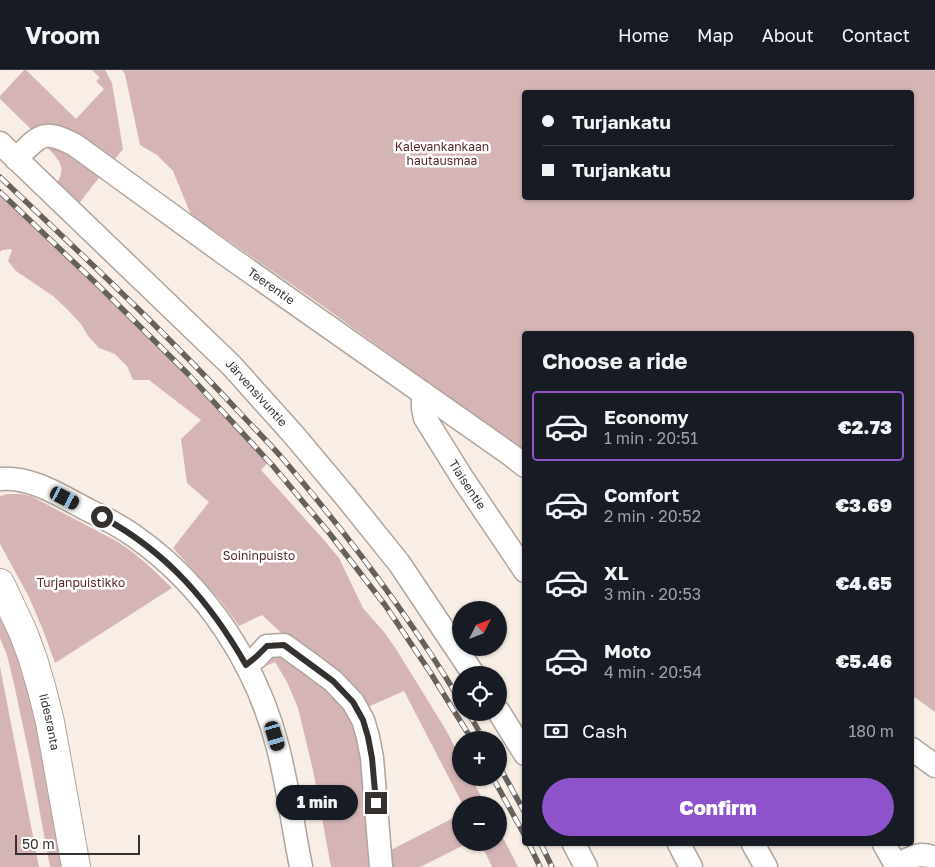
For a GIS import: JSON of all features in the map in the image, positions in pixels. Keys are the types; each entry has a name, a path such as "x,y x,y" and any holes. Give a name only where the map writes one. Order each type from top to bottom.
{"main road":[{"name":"Iidesranta","path":"0,583 24,632 42,690 50,722 76,867"}],"street":[{"name":"Teerentie","path":"16,159 35,140 45,136 60,137 75,144 225,254 522,464"},
{"name":"Järvensivuntie","path":"0,143 231,365 293,434 399,563 468,666"},
{"name":"Tiaisentie","path":"423,393 425,418 463,479 522,567"},
{"path":"0,479 18,479 40,486 106,519 138,539 171,566 198,594 226,631 246,665 267,712 278,746 301,867"},
{"path":"246,665 267,646 284,645 333,681 353,702 363,720 372,758 380,867"},
{"path":"505,721 522,749"},
{"path":"914,750 935,766"},
{"path":"575,846 586,867"},
{"path":"680,846 691,867"},
{"path":"754,846 766,867"},
{"path":"885,846 897,866 916,855 928,855 935,858"}],"green space":[{"path":"24,70 76,119 104,89 96,81 100,78 92,70 105,70 112,83 123,149 115,159 74,132 54,126 31,129 0,99 0,96"},
{"name":"Kalevankankaan hautausmaa","path":"122,70 935,70 935,712 914,697 914,331 522,331 522,450 320,304 191,215 173,171 157,155 140,145 125,74"},
{"path":"58,146 101,175 77,206 56,185 61,173 61,164 47,147"},
{"name":"Soininpuisto","path":"0,194 165,352 269,461 261,470 339,558 363,608 396,649 446,730 452,742 452,784 404,691 363,709 262,615 239,626 220,600 173,548 209,502 187,483 181,439 201,420 149,380 133,380 127,366 115,354 99,348 66,308 53,296 16,271 8,261 12,250 2,250 0,252"},
{"name":"Turjanpuistikko","path":"8,494 31,496 118,542 172,588 55,663 29,597 0,544 0,496"},
{"path":"0,611 12,639 29,692 63,867 50,867 14,684 7,655 0,638"},
{"path":"276,652 305,666 359,722 376,867 331,867 313,770 298,708 287,682 275,662 263,667 259,662"},
{"path":"0,667 39,867 0,867"},
{"name":"Soininpuisto","path":"453,786 475,786 481,796 458,796"},
{"path":"452,819 452,851 420,867 387,867 387,852"},
{"path":"507,846 518,867 492,867 485,851 507,851"}],"railway":[{"path":"0,177 151,322 283,459 377,577 452,688"},
{"path":"0,192 188,374 273,466 330,534 385,605 466,731"},
{"path":"473,721 479,731"},
{"path":"507,780 522,808"},
{"path":"497,786 522,831"},
{"path":"530,846 540,867"},
{"path":"542,846 552,867"}],"route":[{"path":"102,517 138,539 178,572 214,614 246,665 267,646 284,645 333,681 353,702 363,720 372,758 376,803"}]}
